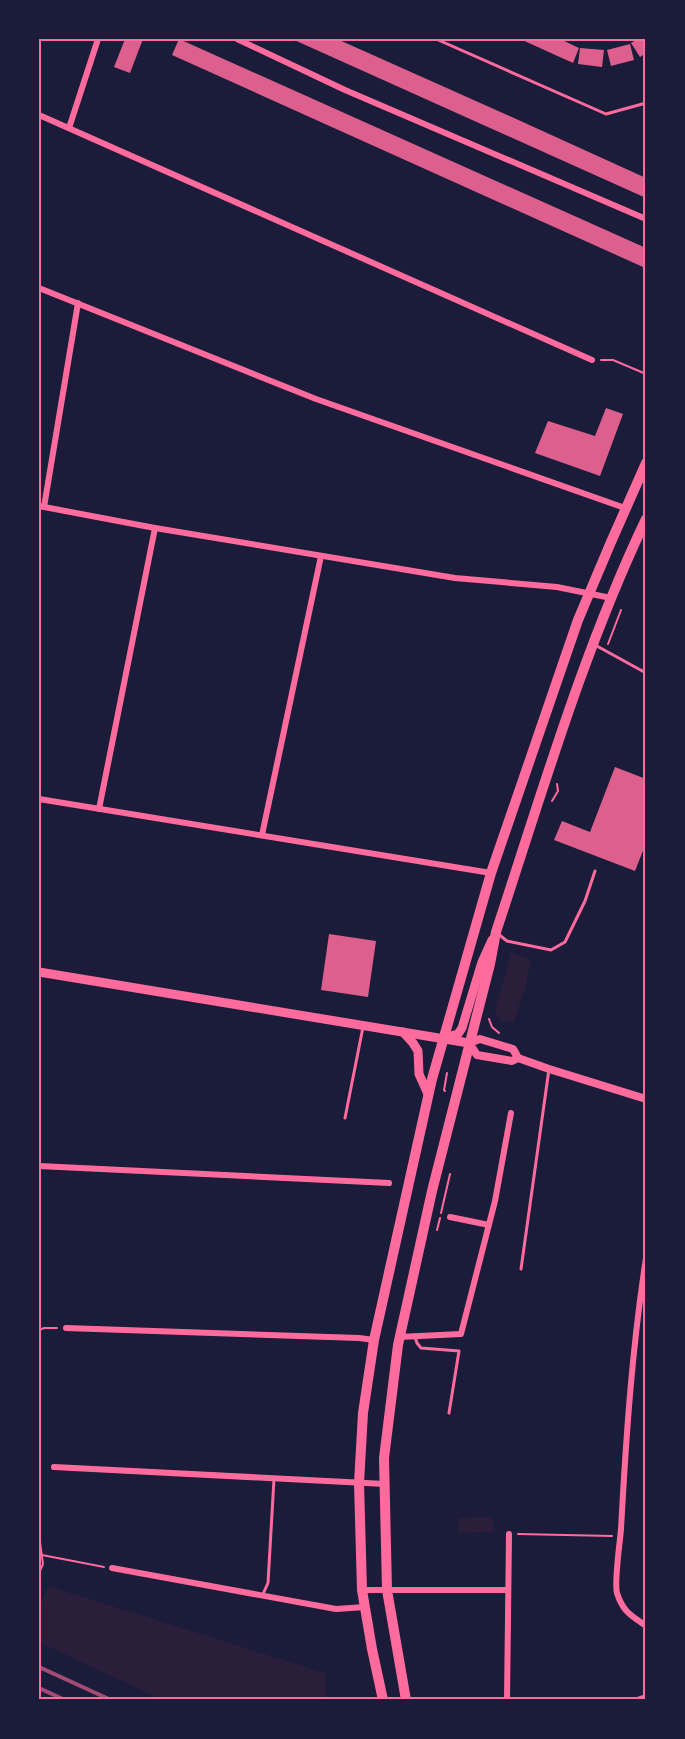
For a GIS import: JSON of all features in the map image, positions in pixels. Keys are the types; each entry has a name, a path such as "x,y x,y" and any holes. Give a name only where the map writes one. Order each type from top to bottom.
{"highway":[{"path":"383,1700 362,1590 358,1483 363,1413 374,1340 428,1094 491,873 578,620 646,463"},
{"path":"406,1700 387,1590 384,1458 399,1337 432,1191 496,932 593,644 646,519"}],"main road":[{"path":"443,1038 459,1034 462,1028 482,962 496,932"},
{"path":"39,972 469,1043"},
{"path":"403,1032 418,1051 418,1074 428,1094"}],"street":[{"path":"69,128 98,39"},
{"path":"237,39 345,90 646,219"},
{"path":"39,115 592,360"},
{"path":"39,288 316,399 625,508"},
{"path":"78,303 42,506 155,528 455,578 557,587 611,598"},
{"path":"99,809 155,528"},
{"path":"261,835 321,556"},
{"path":"39,799 491,873"},
{"path":"518,1058 512,1061 477,1054 469,1043 480,1039 513,1049 518,1058 646,1099"},
{"path":"399,1337 461,1334 489,1226 511,1113"},
{"path":"39,1166 389,1183"},
{"path":"450,1217 489,1226"},
{"path":"646,1258 625,1443 616,1590 624,1610 646,1626"},
{"path":"66,1328 374,1340"},
{"path":"54,1467 385,1484"},
{"path":"507,1700 508,1534"},
{"path":"112,1568 336,1609 365,1607"},
{"path":"362,1590 507,1590"},
{"path":"637,1700 646,1697"}],"lane":[{"path":"436,39 606,114 646,103"},
{"path":"593,644 646,673"},
{"path":"496,932 507,941 551,950 565,942 585,901 595,871"},
{"path":"345,1118 363,1025"},
{"path":"520,1269 549,1069"},
{"path":"415,1337 421,1348 459,1351 449,1413"},
{"path":"262,1596 268,1584 274,1478"}],"path":[{"path":"592,360 614,360 646,374"},
{"path":"608,644 623,603"},
{"path":"489,1013 492,1027 499,1033"},
{"path":"448,1069 444,1090 448,1093"},
{"path":"39,1330 66,1328"},
{"path":"508,1534 621,1536"},
{"path":"39,1535 43,1564 39,1574"},
{"path":"42,1555 112,1568"}],"shaded area":[{"path":"511,952 531,960 514,1022 502,1022 495,1013"},
{"path":"493,1517 493,1532 458,1533 458,1518"},
{"path":"48,1586 325,1673 327,1700 162,1700 39,1642 39,1607"}],"building":[{"path":"125,39 143,39 130,73 114,67"},
{"path":"179,39 646,248 646,260 643,267 172,55"},
{"path":"292,39 337,39 514,118 646,178 646,198"},
{"path":"520,39 560,39 579,48 573,63"},
{"path":"638,39 646,39 646,53 640,57 631,43"},
{"path":"630,44 634,60 611,66 607,50"},
{"path":"580,48 604,50 602,67 578,64"},
{"path":"606,408 623,414 600,476 535,453 548,421 595,436"},
{"path":"615,767 646,779 646,843 635,871 554,840 562,821 590,832"},
{"path":"329,934 376,941 368,997 321,990"}],"railway":[{"path":"39,1667 111,1700"},
{"path":"39,1688 65,1700"}]}
